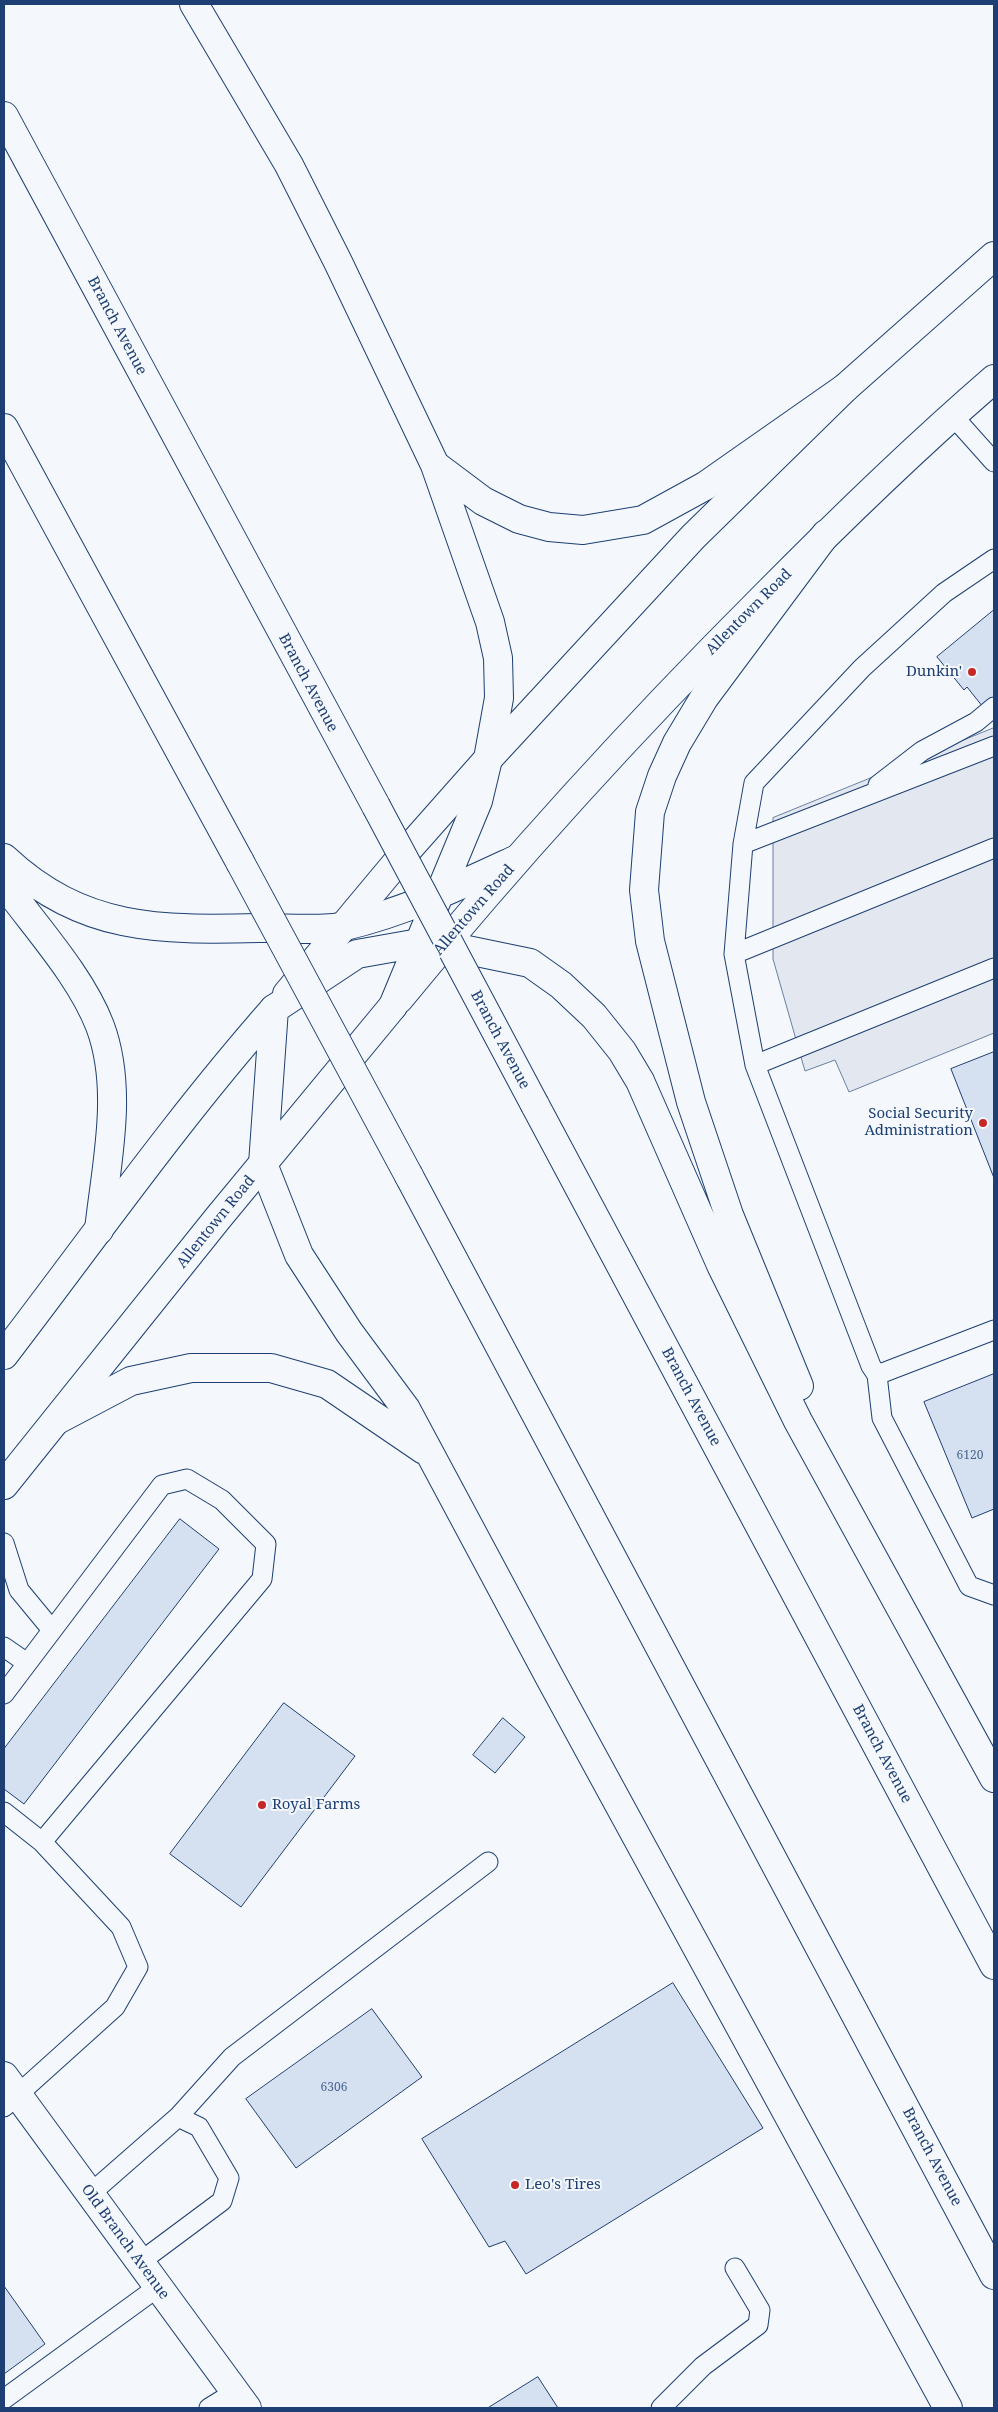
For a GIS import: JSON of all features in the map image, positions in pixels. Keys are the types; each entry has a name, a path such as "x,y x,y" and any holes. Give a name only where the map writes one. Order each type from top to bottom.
{"main road":[{"path":"194,4 289,165 338,262 435,465 490,622 498,658 499,698 488,759 478,801 438,896 431,944"},
{"name":"Branch Avenue","path":"4,116 376,806 994,1965"},
{"path":"4,1354 160,1147 240,1047 274,1010 488,759 693,538 845,388 994,256"},
{"name":"Allentown Road","path":"4,1485 218,1218 393,1006 431,944 517,860 672,689 826,534 952,415 994,379"},
{"path":"435,465 483,501 519,519 549,527 583,530 643,520 705,486 845,388"},
{"name":"Branch Avenue","path":"4,428 409,1176 994,2275"},
{"path":"826,534 704,698 677,742 662,776 650,812 644,890 650,941 691,1102 729,1215 859,1533"},
{"path":"4,858 39,887 75,906 112,920 172,929 343,927 438,896 517,860"},
{"path":"4,879 11,892 76,983 100,1027 107,1052 112,1101 99,1230"},
{"path":"274,1010 358,954 431,944 530,963 561,985 594,1016 622,1051 640,1081 721,1266 798,1421 994,1778"},
{"path":"274,1010 263,1164 299,1255 349,1332 406,1409 948,2408"},
{"path":"56,1420 131,1381 191,1368 271,1368 327,1384 429,1453"},
{"name":"Old Branch Avenue","path":"8,2092 90,2194 241,2400"}],"lane":[{"path":"952,415 994,462"},
{"path":"994,559 944,593 862,668 754,783 743,844 734,954 755,1064 876,1375 882,1418 969,1586 994,1595"},
{"path":"864,797 922,751 976,722 994,707"},
{"path":"743,844 994,746"},
{"path":"734,954 994,848"},
{"path":"755,1064 994,968"},
{"path":"876,1375 994,1330"},
{"path":"4,1694 162,1485 187,1479 222,1500 266,1544 262,1579 42,1842"},
{"path":"4,1543 19,1590 52,1630"},
{"path":"4,1647 28,1662"},
{"path":"4,1812 42,1842 121,1928 138,1967 115,2007 8,2092"},
{"path":"90,2194 178,2117 232,2058 488,1862"},
{"path":"140,2262 222,2201 229,2178 199,2127 178,2117"},
{"path":"661,2408 703,2366 758,2325 760,2310 736,2268"},
{"path":"4,2400 158,2287"},
{"path":"209,2408 241,2400"}],"shaded area":[{"name":"Social Security Administration","path":"994,728 994,1033 849,1092 835,1060 805,1071 773,959 773,818"}],"building":[{"name":"Dunkin'","path":"994,610 994,697 983,707 967,687 964,690 937,657"},
{"name":"Social Security Administration","path":"994,1052 994,1178 951,1069"},
{"path":"994,1374 994,1509 972,1518 924,1402"},
{"path":"180,1519 219,1549 24,1804 4,1789 4,1749"},
{"name":"Royal Farms","path":"284,1703 355,1756 241,1907 170,1854"},
{"path":"503,1718 525,1737 495,1773 473,1755"},
{"path":"673,1983 763,2128 526,2274 505,2241 489,2247 422,2139"},
{"path":"372,2009 422,2077 296,2168 246,2099"},
{"path":"4,2286 45,2344 4,2374"},
{"path":"538,2377 558,2408 488,2408"}],"place":[{"name":"Dunkin'","path":"972,672"},
{"name":"Social Security Administration","path":"983,1123"},
{"name":"Royal Farms","path":"262,1805"},
{"name":"Leo's Tires","path":"515,2185"}]}
